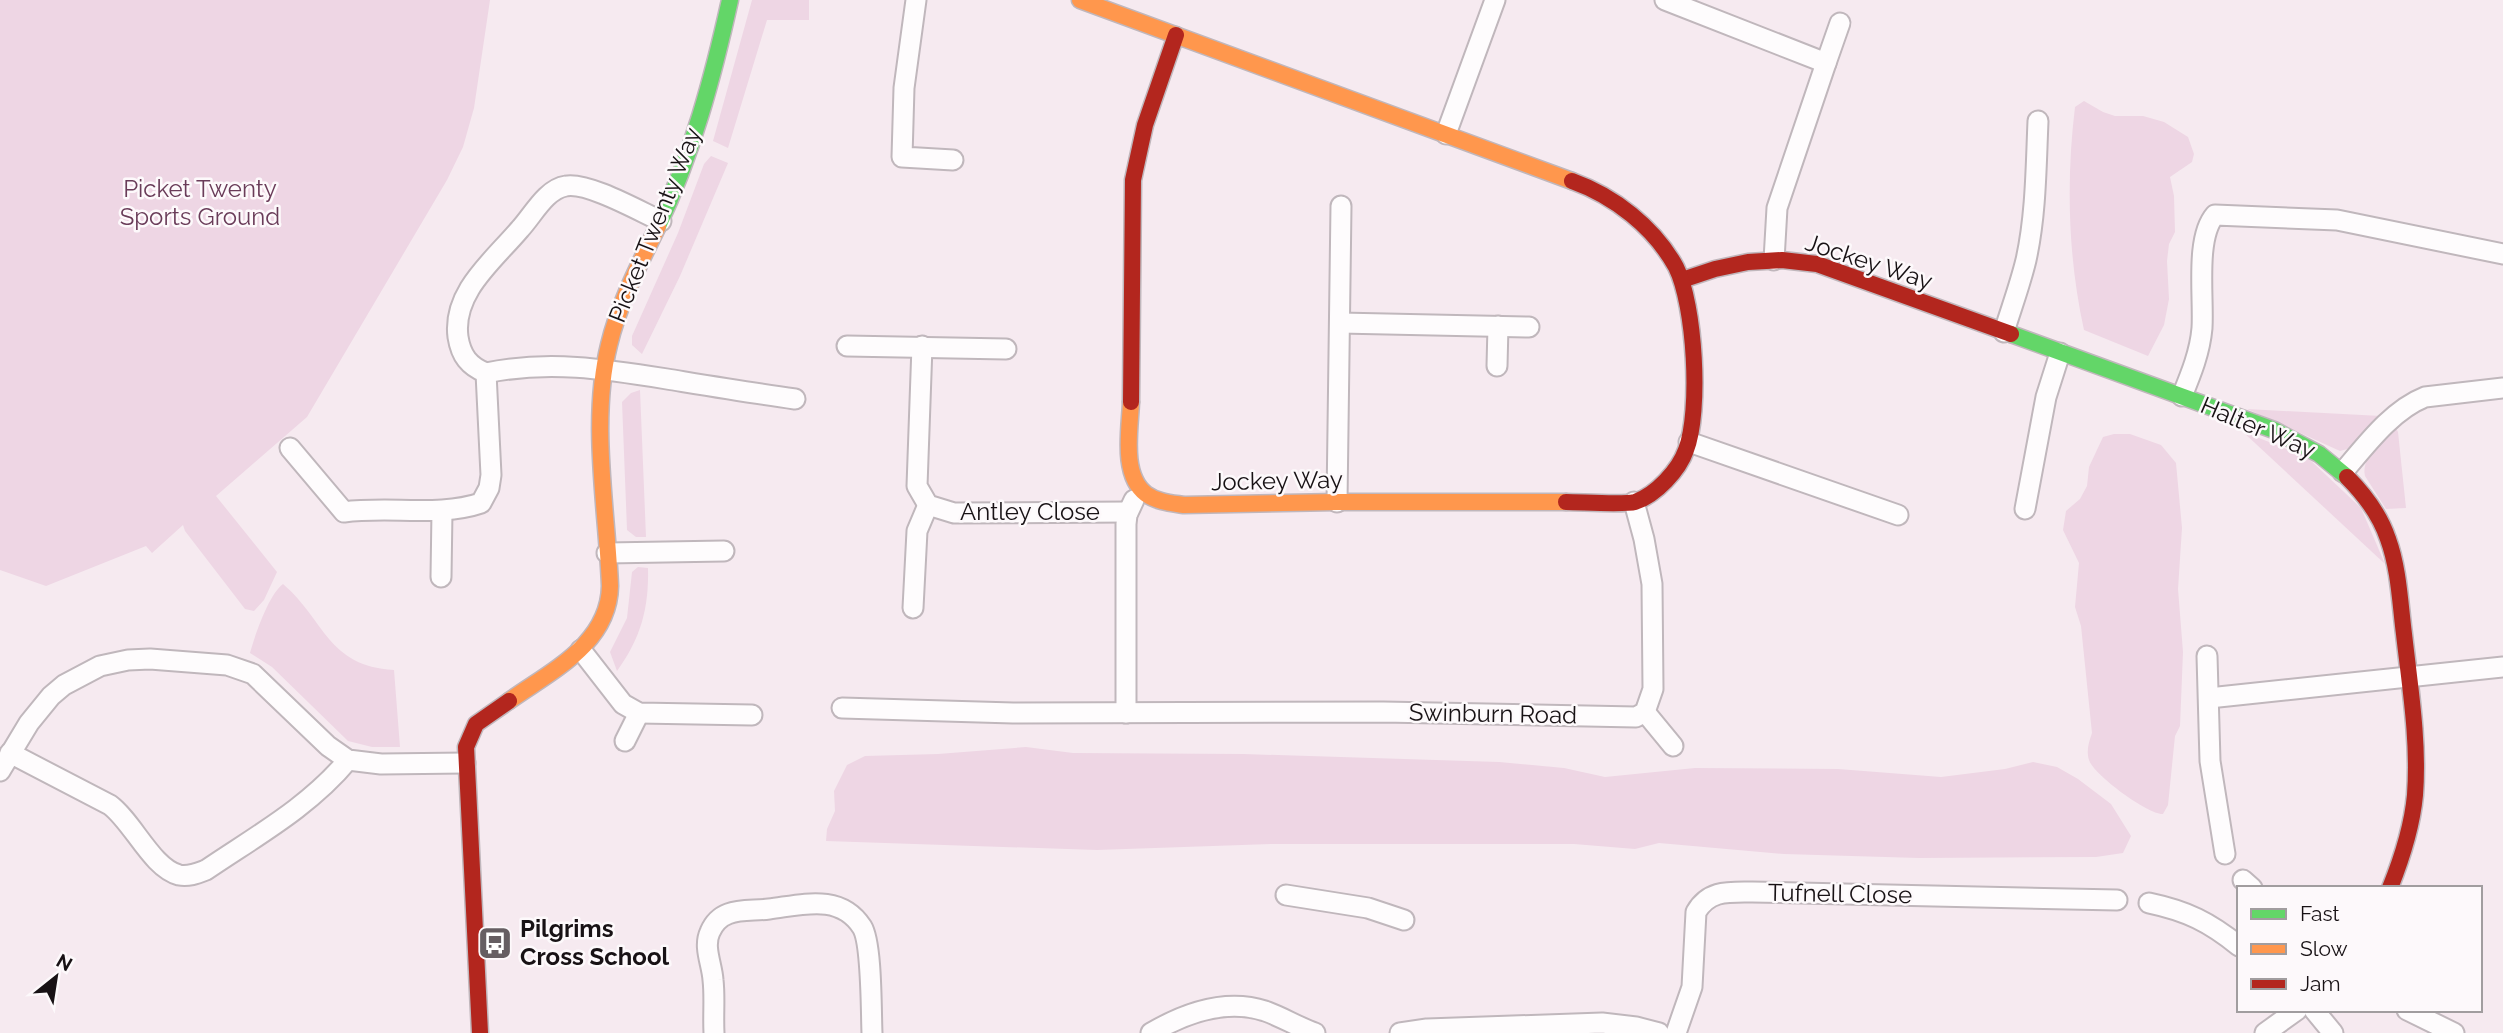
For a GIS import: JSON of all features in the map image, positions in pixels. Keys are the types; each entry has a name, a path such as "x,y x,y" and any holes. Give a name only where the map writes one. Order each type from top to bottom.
{"street":[{"name":"Picket Twenty Way","path":"480,1033 466,747 475,724 581,650 600,625 607,606 610,583 602,399 607,351 622,304 660,221 692,140 730,0"},
{"path":"916,0 904,88 902,158 953,160"},
{"path":"1080,0 1592,188 1614,201 1653,236 1682,280 1693,357 1689,442 1682,460 1660,487 1634,502 1652,584 1653,690 1645,712 1673,746"},
{"path":"1446,134 1495,0"},
{"path":"1665,0 1826,62"},
{"path":"1774,260 1777,208 1840,23"},
{"path":"1126,713 1128,512 1141,492 1132,472 1130,458 1133,180 1137,150 1176,35"},
{"path":"2004,332 2030,239 2038,121"},
{"path":"660,221 583,187 556,188 494,255 462,304 458,316 459,345 464,358 472,367 486,373 557,365 604,369 794,399"},
{"path":"1337,502 1341,206"},
{"path":"2182,396 2199,351 2206,231 2215,215 2337,220 2503,254"},
{"name":"Jockey Way","path":"1682,280 1742,261 1795,260 1817,264 2039,345"},
{"path":"1340,323 1529,327"},
{"path":"1497,366 1498,326"},
{"name":"Halter Way","path":"2039,345 2296,440 2317,451 2343,472 2377,515 2389,541 2400,595 2417,744 2415,792 2406,844 2391,886"},
{"path":"847,346 1006,349"},
{"name":"Antley Close","path":"922,346 917,486 928,505 954,513 1128,512"},
{"path":"2025,509 2043,409 2060,353"},
{"path":"290,448 344,512 369,508 442,511 481,503 489,488 491,475 486,373"},
{"path":"2343,472 2387,424 2415,401 2425,397 2503,388"},
{"path":"1689,442 1898,515"},
{"name":"Jockey Way","path":"1141,492 1164,502 1185,505 1634,502"},
{"path":"913,608 917,531 928,505"},
{"path":"441,577 442,511"},
{"path":"607,552 724,551"},
{"path":"581,650 623,704 639,713 752,715"},
{"path":"2207,656 2210,761 2225,854"},
{"path":"0,771 29,723 51,696 64,685 100,666 150,659 227,665 253,674 328,746 348,760 381,764 465,763"},
{"path":"2209,698 2503,667"},
{"name":"Swinburn Road","path":"842,708 901,711 1383,712 1636,717 1645,712"},
{"path":"625,741 639,713"},
{"path":"10,753 110,805 122,814 162,865 180,875 192,876 206,870 298,809 330,781 348,760"},
{"name":"Tufnell Close","path":"1676,1033 1692,987 1696,912 1701,904 1714,894 1816,893 2117,900"},
{"path":"1286,895 1368,908 1404,920"},
{"path":"714,1033 713,978 707,945 708,936 719,918 736,910 768,909 817,902 841,908 854,918 865,932 872,1033"},
{"path":"2149,903 2180,909 2203,920 2237,945"},
{"path":"1151,1033 1186,1014 1215,1007 1230,1007 1261,1010 1315,1033"},
{"path":"2265,1033 2293,1012"},
{"path":"2316,1012 2333,1033"},
{"path":"2411,1012 2454,1033"},
{"path":"1400,1033 1427,1029 1495,1030 1602,1023 1659,1033"}],"green space":[{"name":"Picket Twenty Sports Ground","path":"0,0 490,0 474,108 463,147 447,180 307,417 216,496 277,572 264,600 254,611 245,609 183,525 152,553 146,546 46,586 0,570"},
{"path":"752,0 809,0 809,20 767,20 728,148 713,141"},
{"path":"2084,101 2115,116 2143,116 2164,122 2188,137 2194,154 2192,162 2170,177 2174,196 2175,232 2169,244 2167,261 2169,299 2164,325 2148,356 2084,330 2072,247 2070,163 2075,107"},
{"path":"711,156 728,163 680,276 642,354 632,345 632,336 678,233 704,164"},
{"path":"640,390 646,537 636,537 627,530 622,402 631,393"},
{"path":"2247,409 2381,416 2351,448 2340,451"},
{"path":"2396,428 2406,508 2386,509 2365,476 2365,469 2374,449"},
{"path":"2242,431 2308,458 2361,508 2385,564"},
{"path":"2130,434 2161,445 2176,463 2182,528 2178,589 2183,652 2180,726 2175,736 2168,805 2163,814 2146,808 2122,793 2100,774 2088,756 2092,733 2081,626 2075,607 2079,563 2063,530 2066,511 2080,499 2087,486 2089,467 2103,437"},
{"path":"638,567 648,568 645,609 638,634 617,671 610,652 627,618 632,572"},
{"path":"283,584 341,651 372,667 394,670 400,747 372,747 348,741 272,667 250,653 268,605"},
{"path":"1026,747 1073,753 1244,754 1499,762 1564,768 1605,777 1695,768 1838,769 1941,777 2005,769 2033,762 2057,767 2078,779 2111,804 2131,836 2123,853 2096,857 1919,858 1784,854 1659,843 1635,849 1574,844 1271,844 1097,850 826,841 827,829 835,811 834,791 847,765 865,756"}],"traffic: fast":[{"path":"658,226 681,172 700,115 730,0"},
{"path":"2011,334 2274,430 2319,454 2347,477"}],"traffic: slow":[{"path":"1080,0 1572,181"},
{"path":"509,701 575,654 600,624 607,606 610,586 600,434 603,374 618,314 658,226"},
{"path":"1131,402 1129,451 1133,475 1146,494 1164,502 1184,505 1566,502"}],"traffic: jam":[{"path":"1131,402 1133,180 1145,125 1176,35"},
{"path":"1566,502 1629,503 1643,499 1659,488 1678,466 1686,450 1691,432 1694,385 1688,306 1676,267 1667,252 1632,215 1603,195 1572,181"},
{"path":"1682,280 1748,262 1782,260 1817,264 2011,334"},
{"path":"2347,477 2376,514 2392,550 2399,586 2411,694 2416,755 2415,795 2406,843 2391,886"},
{"path":"480,1033 466,747 476,724 509,701"}],"place":[{"name":"Pilgrims Cross School","path":"495,943"}]}
